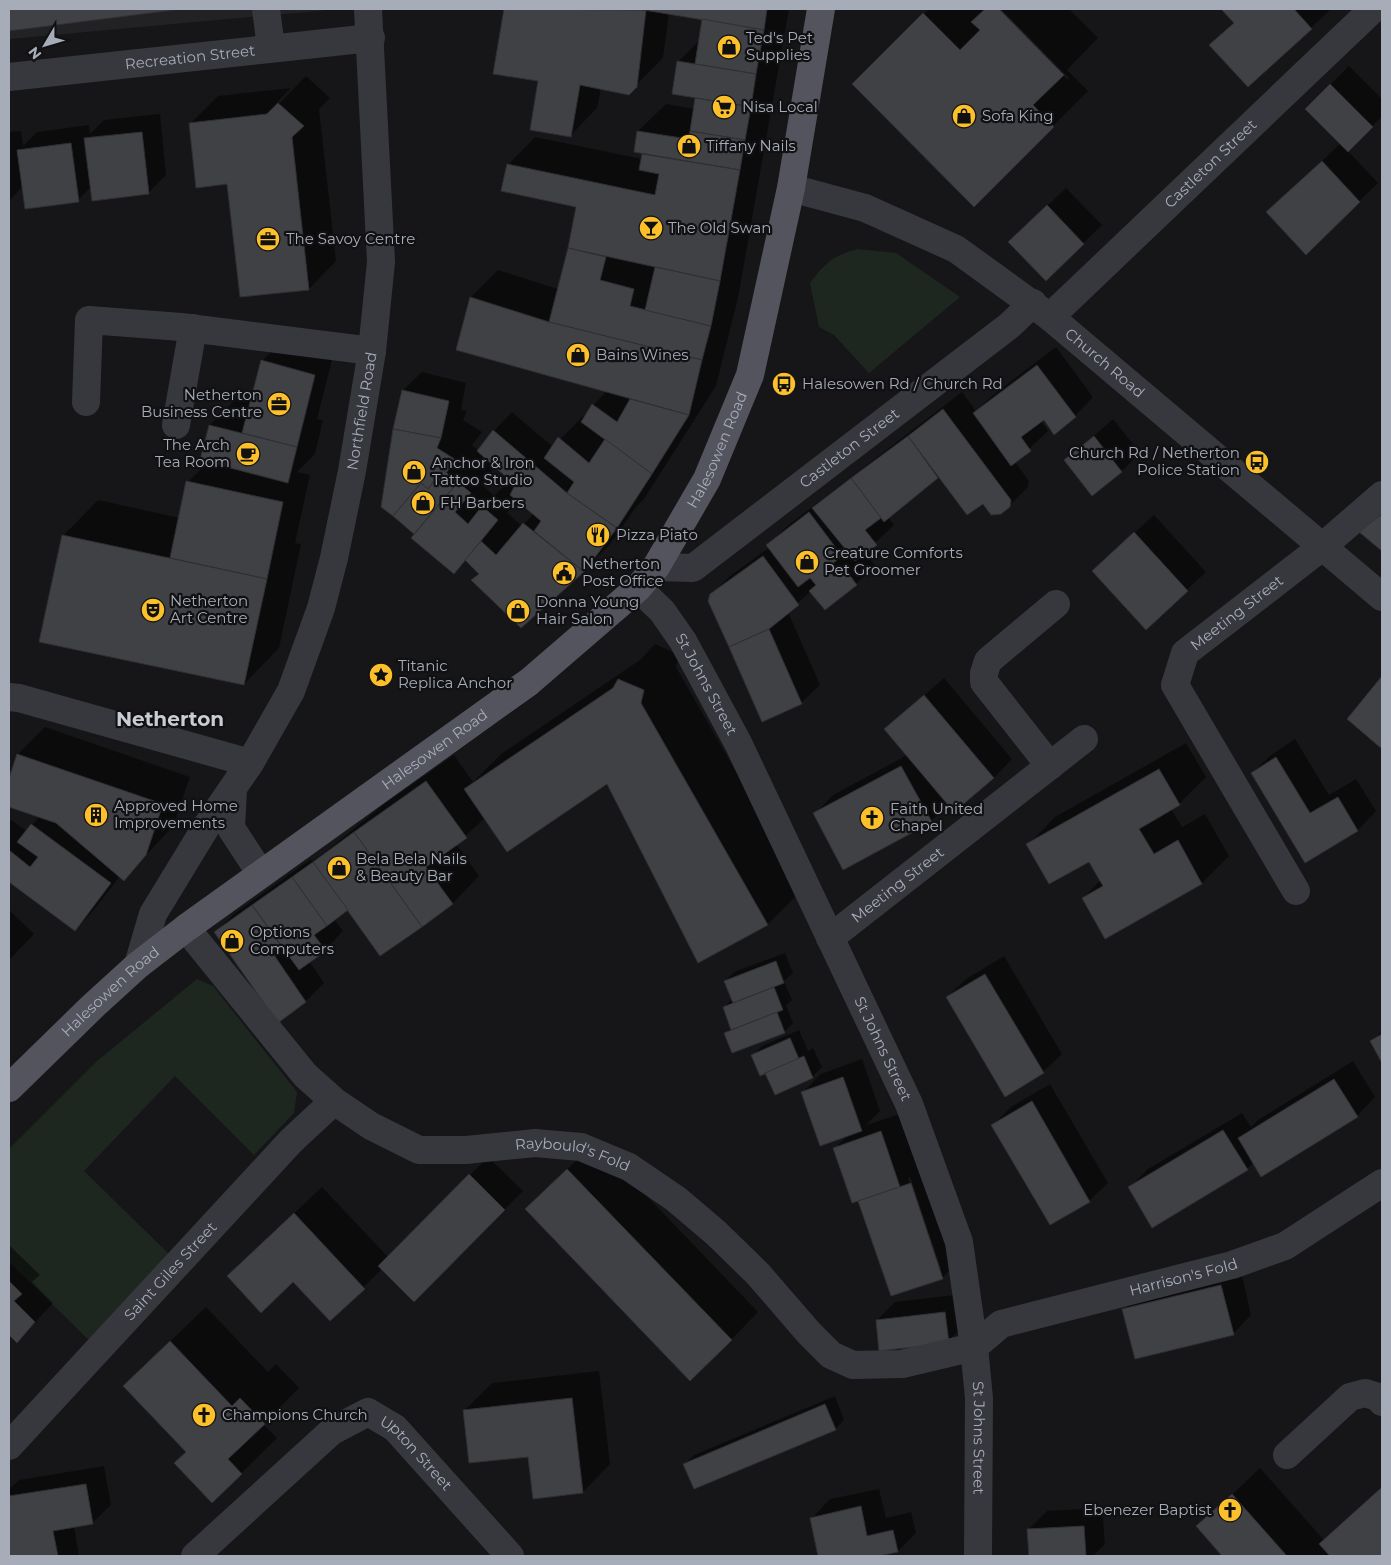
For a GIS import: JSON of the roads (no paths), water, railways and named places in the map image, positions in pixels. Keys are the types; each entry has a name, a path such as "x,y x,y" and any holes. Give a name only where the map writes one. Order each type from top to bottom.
{"main road":[{"name":"Halesowen Road","path":"9,1088 138,965 186,928 529,682 638,588 656,567 707,479 750,374 791,188 821,9"}],"street":[{"path":"266,9 271,48"},
{"name":"Northfield Road","path":"138,965 153,914 206,827 250,763 291,691 321,608 352,471 372,351 381,262 371,38 368,9"},
{"name":"Castleton Street","path":"656,567 694,568 1010,325 1042,310 1373,9"},
{"name":"Recreation Street","path":"9,77 371,38"},
{"name":"Church Road","path":"791,188 866,208 956,249 1042,310 1382,597"},
{"path":"86,402 90,320 193,328 372,351"},
{"path":"176,425 193,328"},
{"name":"Meeting Street","path":"1296,891 1175,685 1185,653 1322,547 1382,495"},
{"name":"St Johns Street","path":"638,588 662,611 683,641 738,743 909,1104 959,1242 974,1347 979,1398 978,1556"},
{"path":"1050,766 984,682 984,673 988,661 1056,604"},
{"path":"9,697 19,698 250,763"},
{"name":"Meeting Street","path":"830,938 1084,740"},
{"path":"233,789 231,828 261,874"},
{"name":"Raybould's Fold","path":"186,928 304,1075 334,1101 371,1126 418,1150 466,1150 535,1143 581,1147 629,1166 676,1199 716,1233 758,1274 814,1339 831,1355 853,1365 902,1364 974,1347"},
{"name":"Saint Giles Street","path":"9,1446 291,1141 334,1101"},
{"name":"Harrison's Fold","path":"974,1347 1001,1324 1232,1265 1285,1246 1382,1183"},
{"path":"1287,1455 1350,1397 1365,1393 1378,1397 1382,1402"},
{"name":"Upton Street","path":"195,1556 332,1432 368,1412 395,1428 510,1556"}],"place":[{"name":"Ted's Pet Supplies","path":"729,47"},
{"name":"Nisa Local","path":"724,107"},
{"name":"Sofa King","path":"964,116"},
{"name":"Tiffany Nails","path":"689,146"},
{"name":"The Old Swan","path":"651,228"},
{"name":"The Savoy Centre","path":"268,239"},
{"name":"Bains Wines","path":"578,355"},
{"name":"Halesowen Rd / Church Rd","path":"784,384"},
{"name":"Netherton Business Centre","path":"279,404"},
{"name":"The Arch Tea Room","path":"248,454"},
{"name":"Church Rd / Netherton Police Station","path":"1257,462"},
{"name":"Anchor & Iron Tattoo Studio","path":"414,472"},
{"name":"FH Barbers","path":"423,503"},
{"name":"Pizza Piato","path":"598,535"},
{"name":"Creature Comforts Pet Groomer","path":"807,562"},
{"name":"Netherton Post Office","path":"564,573"},
{"name":"Netherton Art Centre","path":"153,610"},
{"name":"Donna Young Hair Salon","path":"518,611"},
{"name":"Titanic Replica Anchor","path":"381,675"},
{"name":"Approved Home Improvements","path":"96,815"},
{"name":"Faith United Chapel","path":"872,818"},
{"name":"Bela Bela Nails & Beauty Bar","path":"339,868"},
{"name":"Options Computers","path":"232,941"},
{"name":"Champions Church","path":"204,1415"},
{"name":"Ebenezer Baptist","path":"1230,1510"}],"district":[{"name":"Netherton","path":"170,719"}]}
